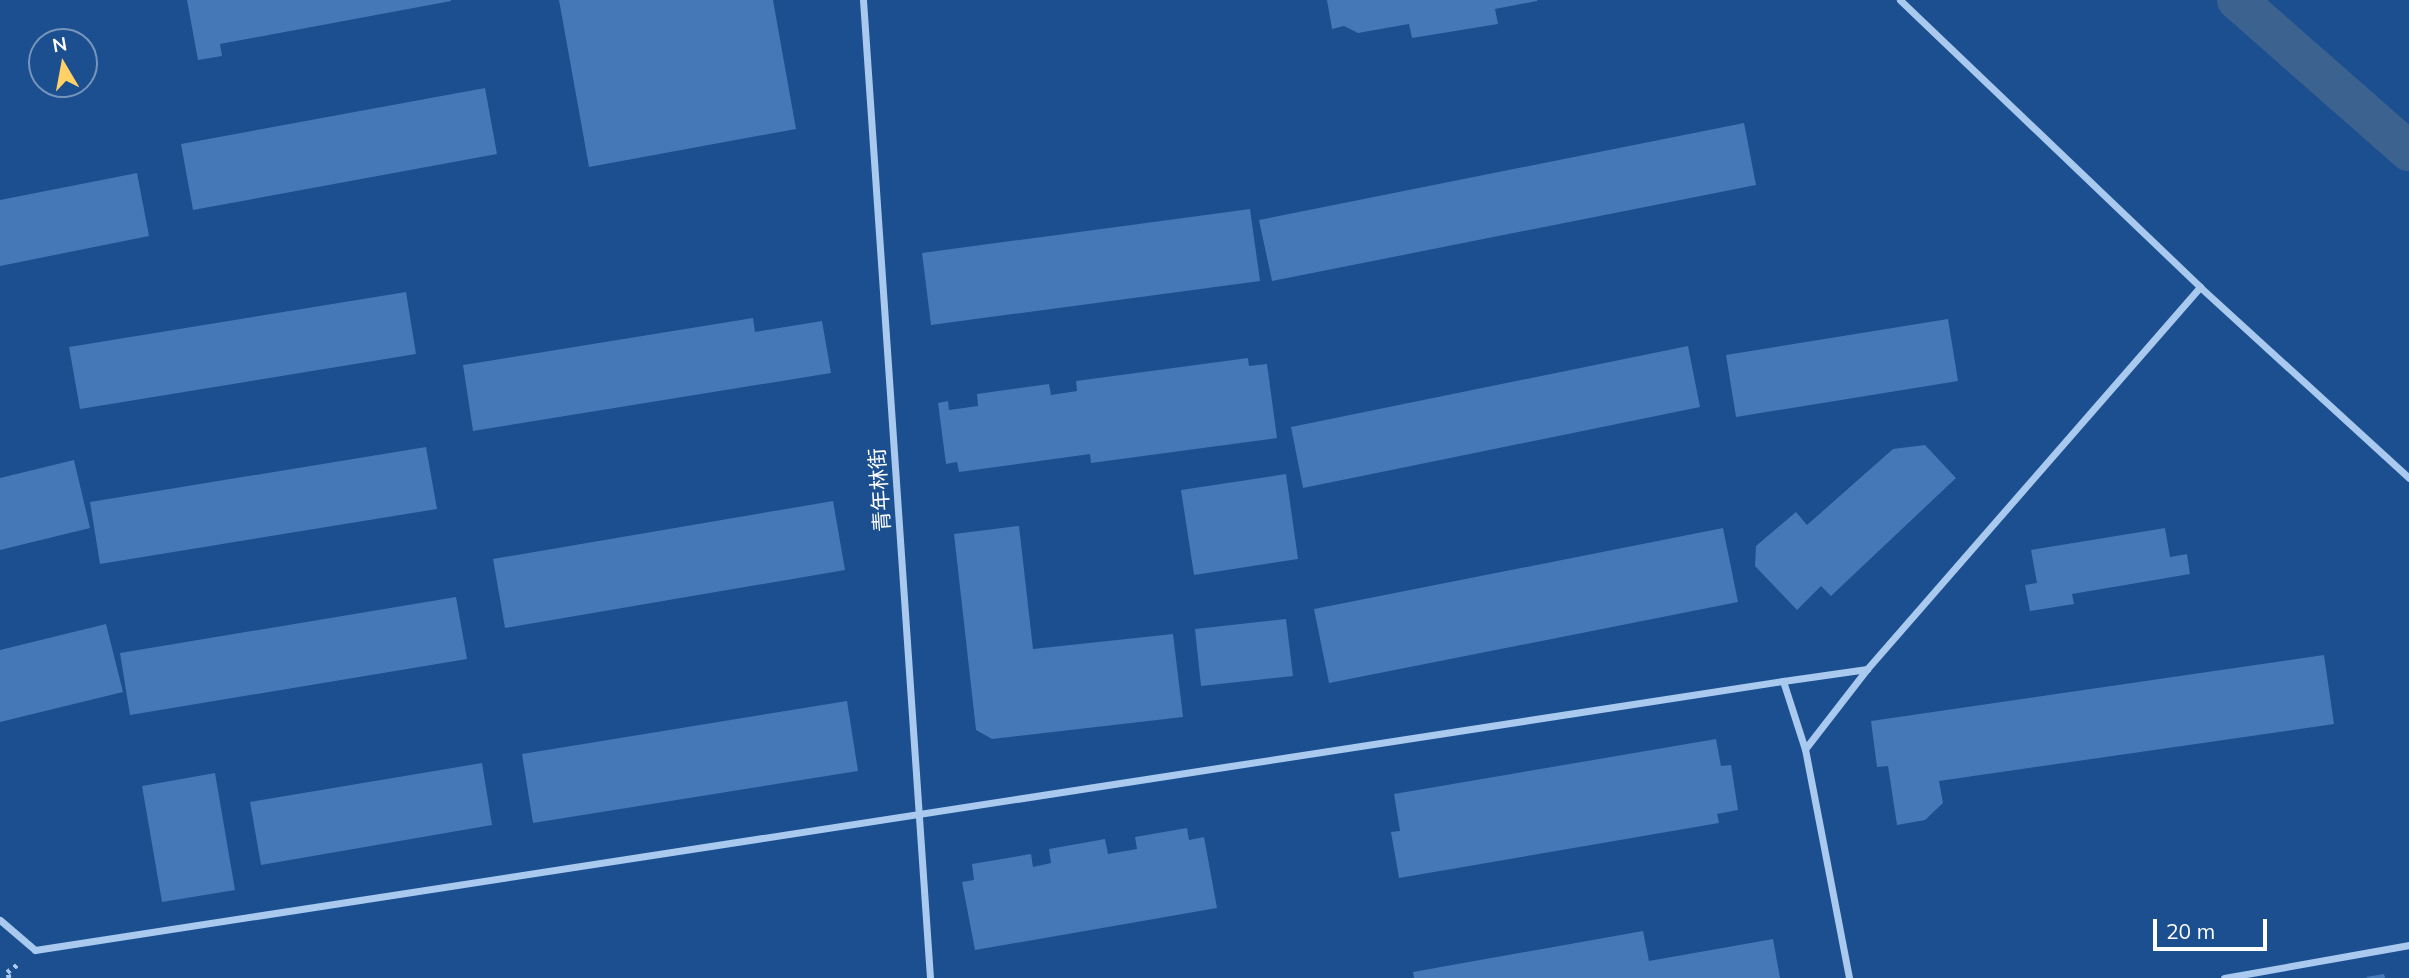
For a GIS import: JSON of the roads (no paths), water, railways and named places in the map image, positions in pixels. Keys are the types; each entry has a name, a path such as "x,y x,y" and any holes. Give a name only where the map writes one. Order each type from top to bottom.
{"street":[{"name":"青年林街","path":"863,0 930,978"},
{"path":"1900,0 2200,287 2409,478"},
{"path":"1805,749 1867,669 2200,287"},
{"path":"0,920 35,950 918,817 1867,669"},
{"path":"1783,681 1805,749 1849,978"},
{"path":"2224,978 2409,945"}],"waterway":[{"path":"2237,0 2409,151"}]}
